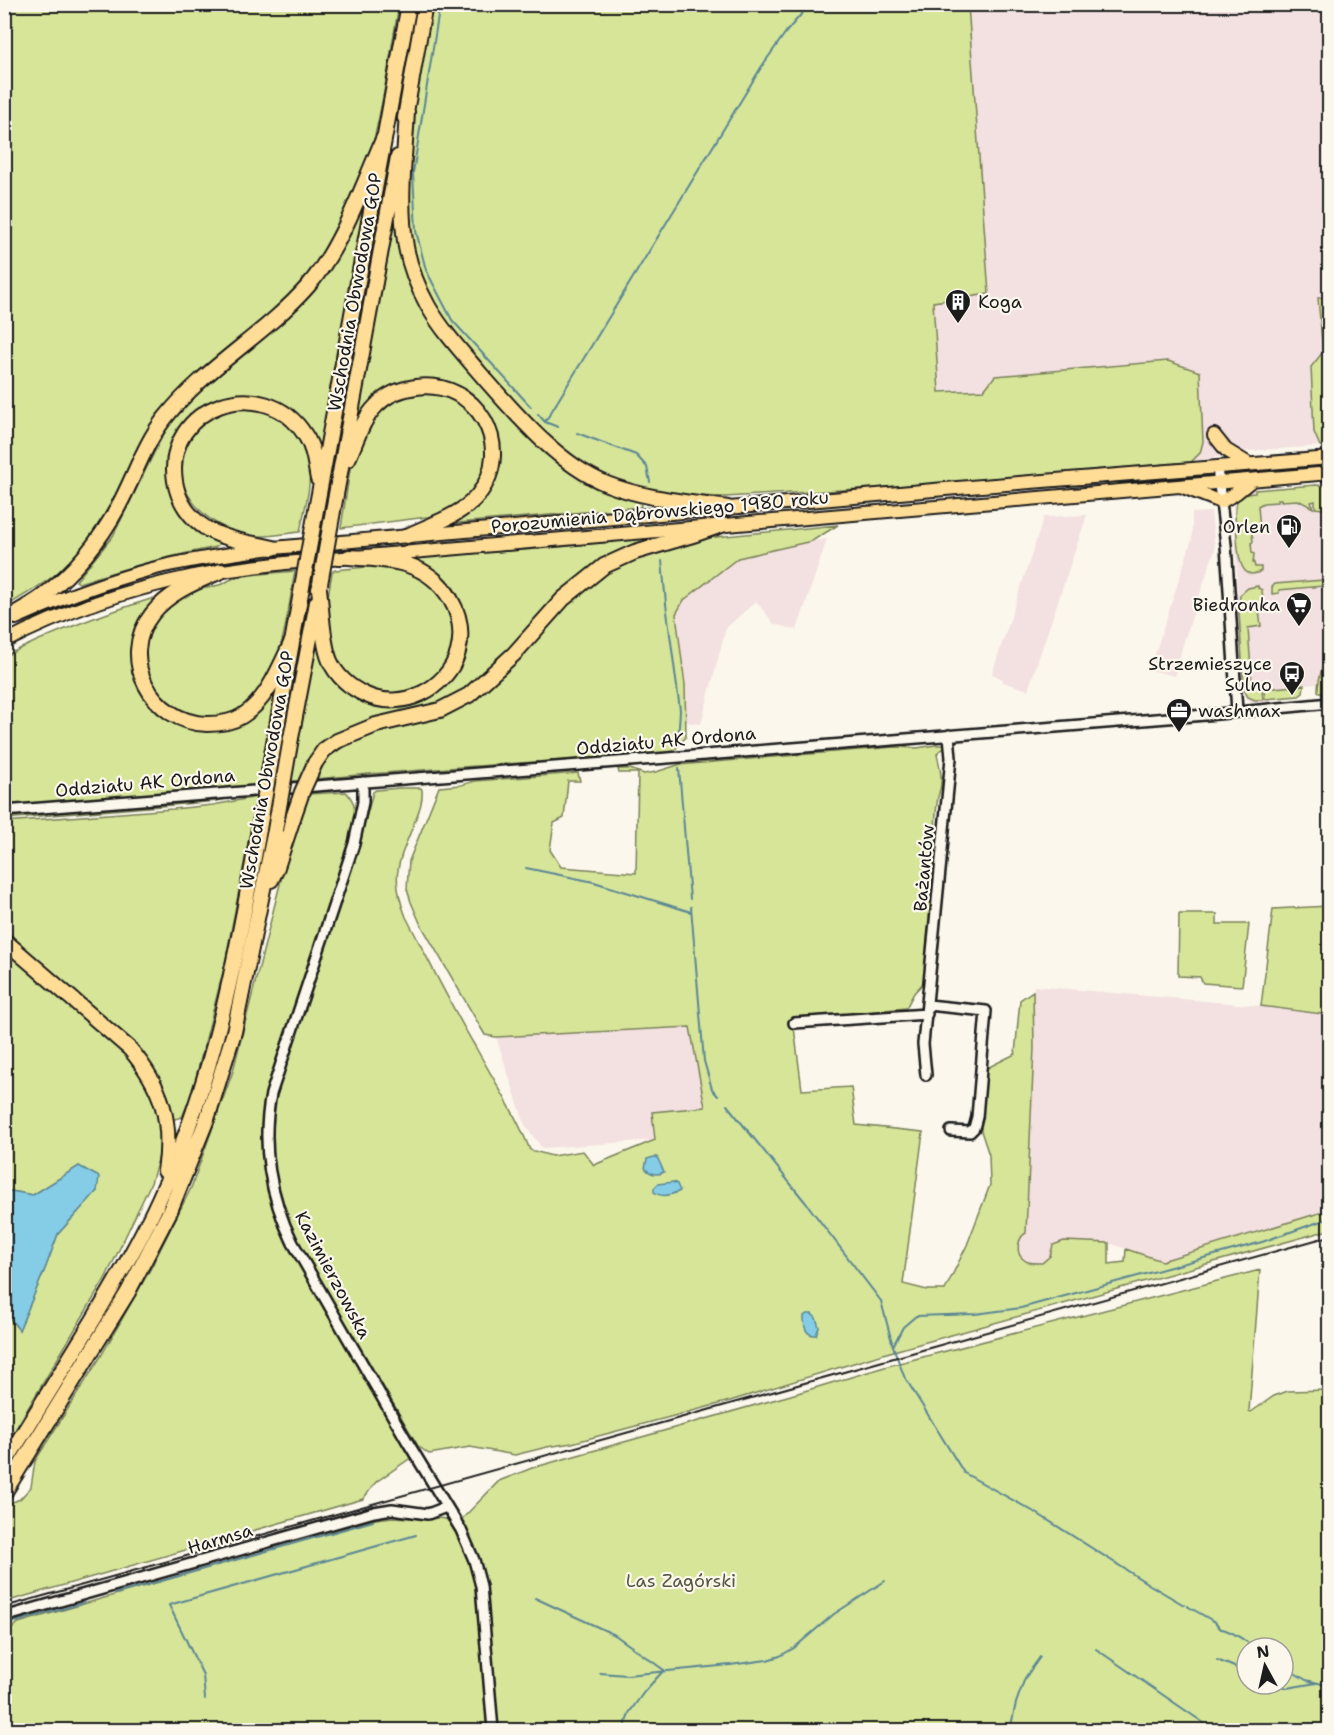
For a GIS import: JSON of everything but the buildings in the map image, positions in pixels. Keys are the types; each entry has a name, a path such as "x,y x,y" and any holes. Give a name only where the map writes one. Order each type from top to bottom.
{"highway":[{"name":"Wschodnia Obwodowa GOP","path":"4,1464 132,1254 160,1196 193,1113 221,1024 247,898 409,4"},
{"name":"Wschodnia Obwodowa GOP","path":"4,1493 129,1292 170,1211 207,1119 234,1032 263,895 425,4"},
{"path":"407,111 402,205 406,248 414,276 427,304 450,339 536,433 583,472 607,484 627,490 656,497 728,508"},
{"path":"4,622 42,598 72,570 95,543 119,505 154,434 180,400 270,324 310,284 345,227 384,137"},
{"path":"340,474 369,415 383,400 394,393 413,387 444,388 475,406 486,421 492,445 492,465 482,490 464,508 406,536"},
{"path":"273,548 219,535 208,530 193,518 182,502 178,494 174,472 175,455 190,425 206,412 230,402 257,402 276,409 287,415 305,435 315,460 320,490"},
{"path":"263,895 276,870 302,792 315,763 324,750 337,741 376,724 440,710 469,695 508,660 563,599 604,566 635,552 722,525"},
{"path":"320,586 325,643 329,660 335,671 356,690 379,699 402,700 422,694 445,675 458,653 459,630 456,610 445,589 430,575 407,565 349,557"},
{"path":"221,571 185,588 170,598 151,615 145,626 140,640 141,673 153,698 173,715 185,721 201,724 223,723 241,716 250,710 273,679 294,637"},
{"path":"4,940 130,1049 151,1077 165,1113 168,1135 160,1196"}],"main road":[{"path":"1214,435 1226,450 1251,464"},
{"name":"Porozumienia Dąbrowskiego 1980 roku","path":"4,622 74,594 151,570 207,557 273,548 1329,458"},
{"name":"Porozumienia Dąbrowskiego 1980 roku","path":"4,642 96,603 174,580 221,571 349,557 1329,473"},
{"path":"1179,486 1221,502 1252,480"}],"street":[{"path":"1217,467 1227,558 1237,711"},
{"name":"Oddziału AK Ordona","path":"4,811 1329,703"},
{"name":"Bażantów","path":"926,1075 923,1044 951,758 950,735"},
{"name":"Kazimierzowska","path":"363,782 363,802 357,835 271,1094 267,1117 267,1155 282,1219 293,1243 461,1530 474,1560 482,1586 493,1731"},
{"path":"794,1023 927,1009 986,1011 977,1117 974,1128 970,1132 951,1131"},
{"name":"Harmsa","path":"4,1617 374,1512 392,1509 428,1514 446,1507"}],"shaded area":[{"path":"968,5 1329,5 1330,297 1318,298 1323,352 1314,432 1320,446 1247,451 1191,462 1200,453 984,390 939,393 933,301 989,294"},
{"path":"1329,483 1330,652 1325,683 1304,685 1303,693 1299,696 1271,699 1271,702 1251,702 1242,689 1236,615 1237,573 1233,504 1235,499 1250,490"},
{"path":"1211,512 1215,549 1183,644 1175,676 1150,670 1192,539 1192,513"},
{"path":"1087,515 1028,690 1003,682 1003,679 992,674 1044,517"},
{"path":"827,539 797,630 774,624 756,601 726,628 701,724 685,722 685,685 676,614 684,600 738,558"},
{"path":"1034,986 1261,1006 1329,1015 1329,1210 1162,1261 1109,1243 1064,1241 1053,1245 1050,1256 1042,1263 1028,1263 1019,1254 1019,1241 1026,1233 1034,1047"},
{"path":"690,1027 705,1107 652,1112 655,1140 542,1148 525,1125 496,1037"}],"green space":[{"path":"5,5 399,5 372,146 346,209 316,264 268,317 200,372 174,397 144,444 114,504 90,541 75,558 50,578 5,607"},
{"path":"433,5 968,5 989,294 933,302 939,392 984,390 995,376 1168,361 1200,372 1203,442 1200,453 1191,462 875,488 725,497 693,496 643,489 599,473 578,460 529,420 445,323 433,304 417,269 406,205 414,97"},
{"path":"370,188 329,394 321,453 319,454 275,404 266,399 239,396 220,399 204,405 190,415 172,444 169,478 176,503 184,518 197,529 218,539 219,544 216,547 181,554 79,583 76,581 113,536 176,413 217,374 250,350 280,323 318,281"},
{"path":"397,204 407,271 523,429 640,500 641,507 447,524 471,510 488,492 498,463 499,448 491,418 483,405 466,389 447,382 419,380 404,382 392,387 386,391 354,432"},
{"path":"1329,297 1329,445 1320,446 1314,432 1311,367 1323,352 1318,298"},
{"path":"443,392 471,409 485,437 487,467 471,496 443,515 341,528 351,463 360,439 383,405 406,394"},
{"path":"236,407 271,411 290,427 300,440 306,452 310,477 300,532 262,536 240,534 226,529 202,512 186,490 181,463 189,435 205,418"},
{"path":"1325,486 1329,490 1329,505 1323,509 1315,508 1315,501 1311,502 1313,508 1298,500 1281,501 1281,499 1278,499 1278,502 1263,503 1258,506 1260,531 1252,532 1253,542 1251,543 1254,554 1253,563 1255,567 1261,567 1261,571 1254,574 1248,573 1241,564 1238,550 1235,513 1238,500 1244,495 1255,493 1255,490"},
{"path":"838,525 812,541 738,558 684,600 676,614 685,685 686,737 673,752 315,779 323,761 343,745 365,735 436,716 567,601 617,565 696,539"},
{"path":"655,539 618,551 590,568 537,618 476,683 450,699 426,708 366,722 306,768 299,781 291,781 318,636 329,669 337,683 351,694 378,705 407,705 421,701 445,685 455,673 462,659 466,641 463,609 457,592 441,574 404,558 538,549"},
{"path":"1326,565 1329,565 1329,652 1324,691 1329,691 1329,694 1322,694 1318,691 1318,686 1328,645 1323,586 1279,590 1279,593 1272,594 1272,587 1275,584 1323,580 1323,573 1327,572"},
{"path":"377,566 407,570 436,587 451,612 455,643 447,667 419,690 389,696 368,690 346,676 334,659 327,603 332,572"},
{"path":"295,571 278,654 264,685 249,705 222,716 197,719 183,714 158,693 150,679 146,663 146,648 150,632 169,605 188,592 221,585 239,577"},
{"path":"1258,586 1262,590 1264,610 1259,610 1261,626 1248,628 1252,683 1259,682 1263,700 1248,697 1244,690 1239,613 1240,595 1248,588"},
{"path":"154,598 161,598 142,624 149,700 160,713 189,728 206,731 227,728 278,684 258,786 5,806 5,656 78,624"},
{"path":"1304,685 1303,693 1299,696 1265,699 1264,689"},
{"path":"947,745 947,747 937,754 941,779 935,826 939,856 927,979 914,993 906,1008 793,1019 802,1090 851,1087 856,1125 923,1132 903,1284 927,1290 945,1290 967,1245 990,1185 989,1155 981,1131 985,1069 1015,1054 1020,1000 1033,991 1034,1047 1026,1233 1018,1245 1019,1253 1025,1261 1042,1263 1050,1256 1053,1245 1064,1241 1109,1243 1109,1264 1125,1262 1126,1249 1162,1261 1329,1210 1329,1230 883,1354 730,1401 572,1443 515,1455 470,1447 429,1454 418,1446 291,1229 283,1207 272,1158 273,1109 282,1076 360,841 373,792 400,788 421,788 422,790 420,808 401,855 397,877 401,902 406,917 440,983 512,1111 530,1150 552,1156 583,1151 594,1165 655,1140 652,1112 705,1107 690,1027 496,1037 485,1035 420,923 407,889 409,861 439,787 475,781 578,773 580,781 568,781 564,818 554,823 550,850 561,867 636,873 638,773 619,773 618,769 630,769 644,774 678,765"},
{"path":"346,792 354,806 354,824 267,1091 261,1141 270,1192 288,1240 312,1286 412,1457 376,1482 363,1499 5,1602 5,1510 8,1504 20,1499 31,1487 35,1461 101,1356 151,1268 191,1188 233,1071 283,872 298,819 308,794"},
{"path":"235,797 217,801 5,819 5,815"},
{"path":"257,797 224,968 192,1093 182,1117 175,1119 171,1117 156,1077 45,968 5,933 5,822 173,809"},
{"path":"1329,906 1329,1015 1261,1006 1273,909"},
{"path":"1179,914 1217,914 1217,924 1249,924 1242,986 1203,983 1200,977 1178,976"},
{"path":"5,946 105,1030 137,1064 157,1103 162,1139 151,1183 105,1279 5,1447 5,1312 19,1330 58,1234 97,1191 79,1166 33,1195 5,1190"},
{"name":"Las Zagórski","path":"1260,1270 1249,1411 1251,1412 1274,1396 1288,1391 1329,1390 1329,1730 498,1730 485,1586 475,1552 460,1521 499,1481 532,1468 888,1366"},
{"path":"393,1517 446,1519 453,1526 466,1551 476,1588 487,1730 5,1730 4,1635 18,1623 376,1519"}],"water":[{"path":"657,1157 664,1172 654,1174 645,1168 647,1159"},
{"path":"79,1166 99,1177 97,1191 58,1234 19,1330 5,1312 5,1190 33,1195"},
{"path":"673,1182 677,1184 680,1191 667,1195 654,1192 658,1184"},
{"path":"812,1314 816,1318 819,1327 816,1335 807,1332 804,1316"}],"waterway":[{"path":"440,4 413,173 416,231 426,270 452,320 531,407"},
{"path":"558,427 545,422 762,66 786,32 810,4"},
{"path":"538,414 545,422"},
{"path":"577,433 636,455 647,467 650,482"},
{"path":"662,561 680,710 678,743"},
{"path":"679,768 690,899"},
{"path":"526,868 594,882 691,912"},
{"path":"691,907 704,1061 712,1089 718,1096"},
{"path":"727,1105 881,1301 904,1376 964,1473 1038,1514 1184,1605"},
{"path":"893,1346 903,1327 916,1316 975,1314 1021,1308 1262,1242 1330,1218"},
{"path":"115,1594 373,1521"},
{"path":"205,1699 203,1675 169,1605 416,1535"},
{"path":"600,1673 627,1675 730,1665 780,1656 794,1648 834,1614 885,1581"},
{"path":"535,1598 615,1635 664,1670"},
{"path":"4,1625 84,1603"},
{"path":"1187,1606 1215,1622 1221,1629 1237,1636"},
{"path":"1096,1649 1214,1730"},
{"path":"1010,1730 1025,1678 1040,1657"},
{"path":"1217,1660 1235,1667"},
{"path":"624,1730 629,1713 664,1670"},
{"path":"1295,1673 1306,1680 1330,1686"},
{"path":"1295,1687 1316,1683"}],"railway":[{"path":"4,1607 1330,1236"}],"place":[{"name":"Koga","path":"958,325"},
{"name":"Orlen","path":"1289,550"},
{"name":"Biedronka","path":"1299,628"},
{"name":"Strzemieszyce Sulno","path":"1292,697"},
{"name":"washmax","path":"1179,734"}]}
